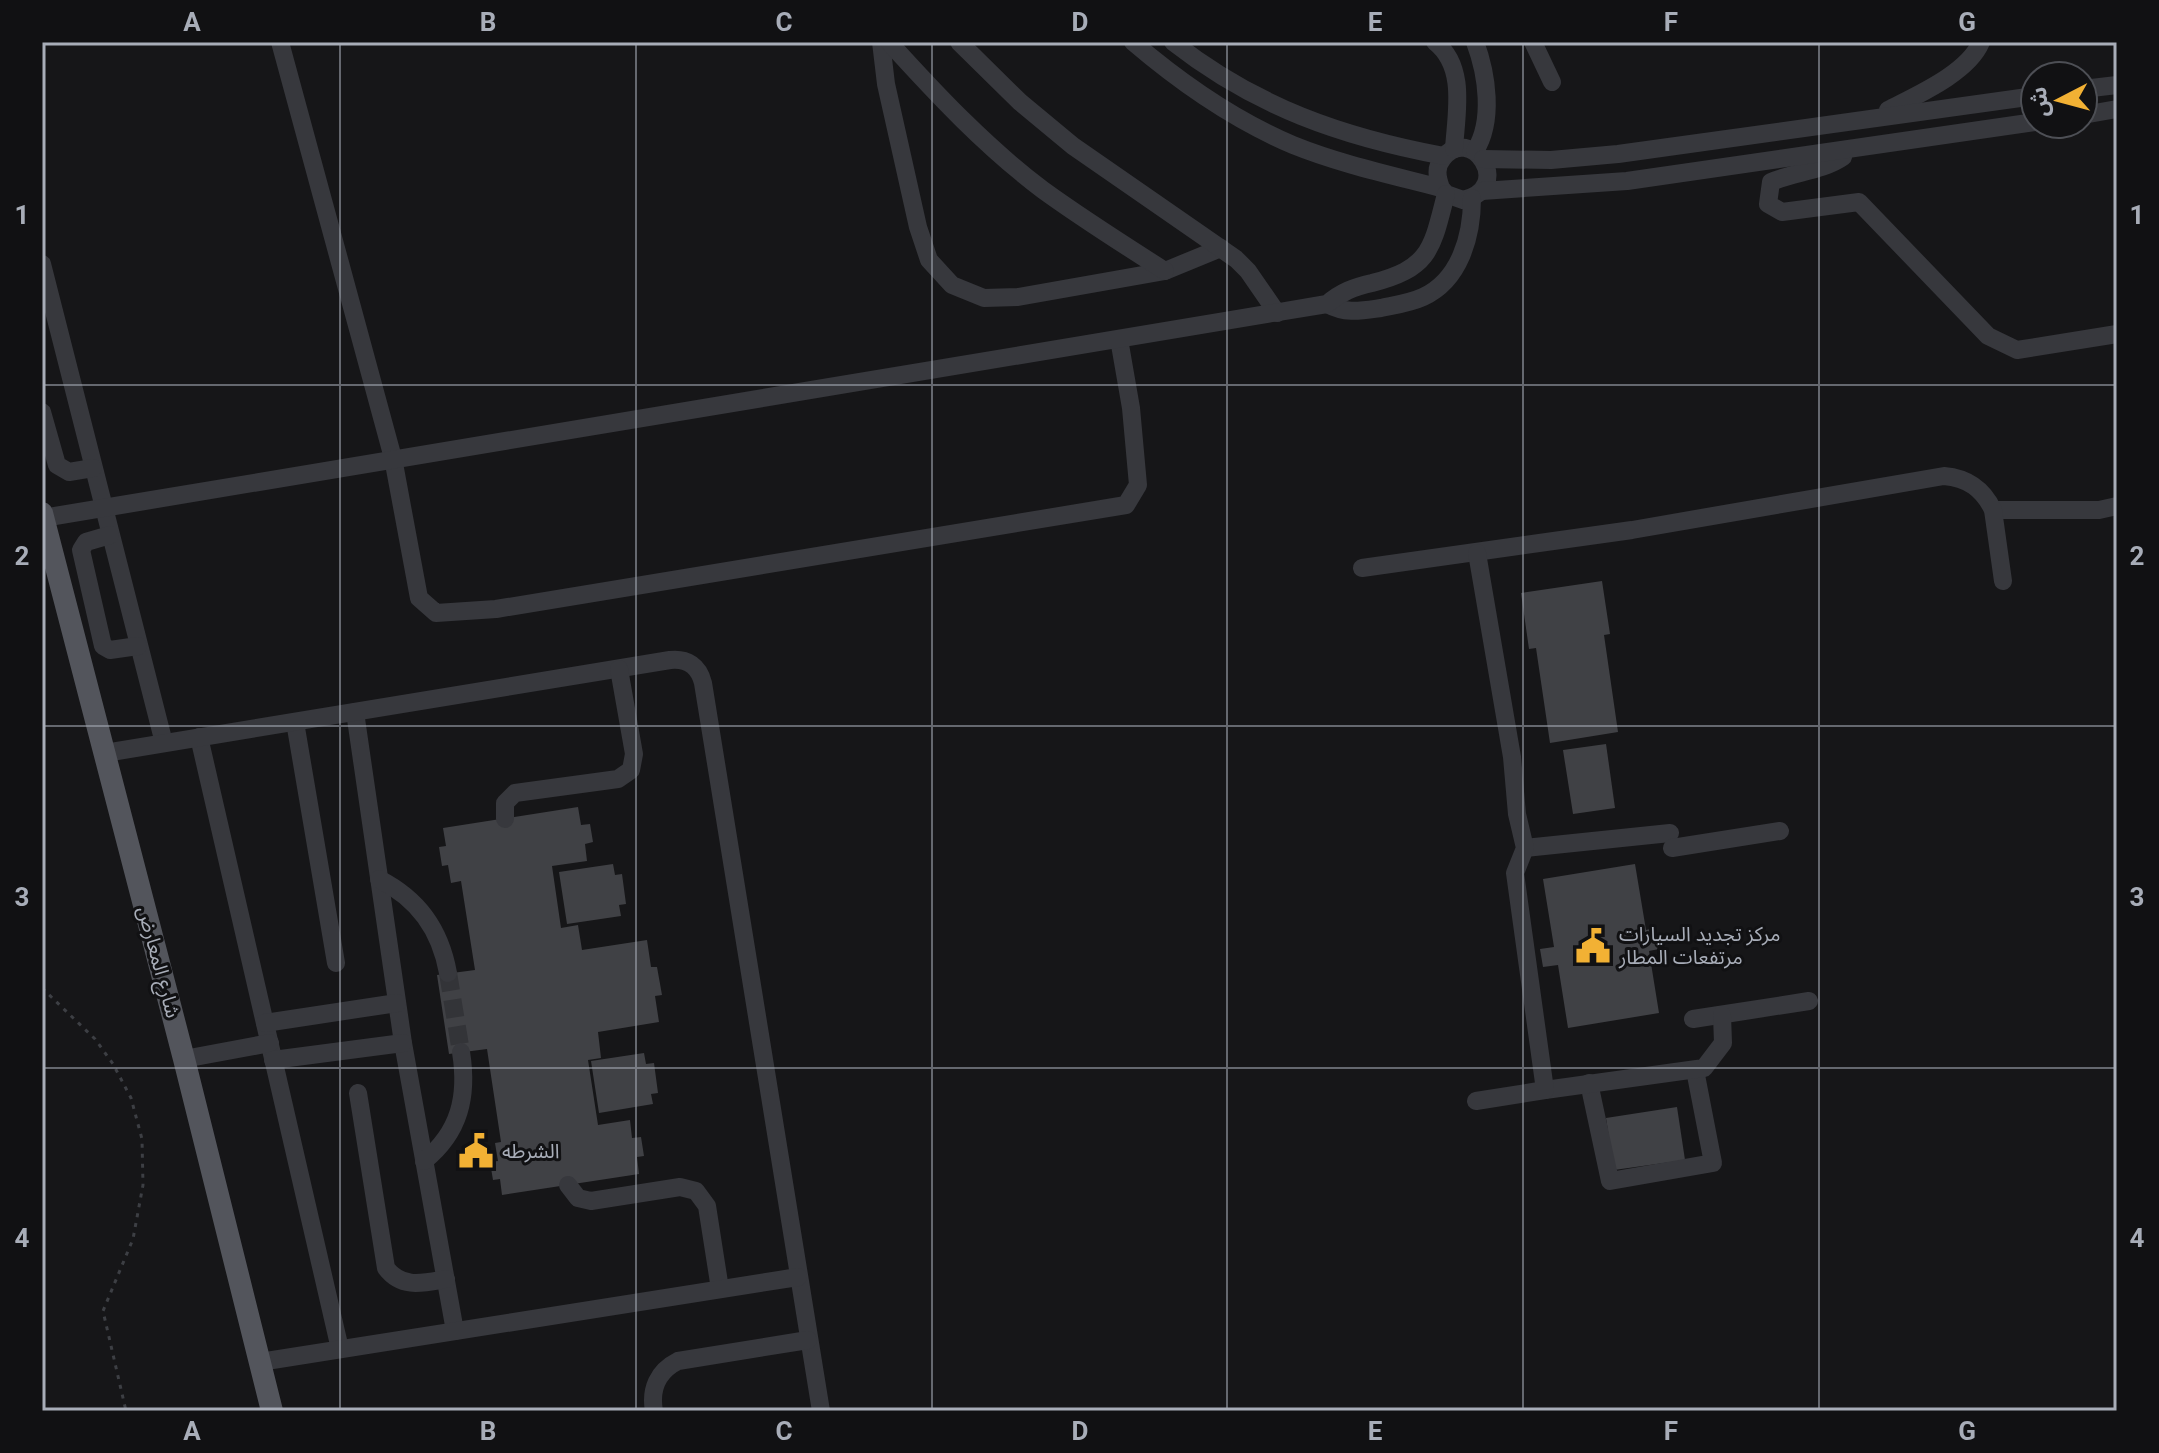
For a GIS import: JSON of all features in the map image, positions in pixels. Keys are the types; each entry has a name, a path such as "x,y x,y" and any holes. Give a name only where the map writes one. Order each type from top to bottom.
{"main road":[{"name":"شارع المعارض","path":"43,515 272,1411"}],"lane":[{"path":"280,42 393,458 419,598 436,613 496,609 1126,505 1138,485 1131,408 1119,339"},
{"path":"881,42 886,84 918,227 929,260 952,285 984,298 1018,297 1165,271 1221,248"},
{"path":"889,42 962,119 1041,188 1102,232 1165,271"},
{"path":"959,42 1020,102 1073,146 1221,248 1248,271 1277,313"},
{"path":"1133,42 1196,92 1268,133 1346,163 1443,191 1463,200 1477,194 1590,185 2019,124"},
{"path":"1173,42 1227,80 1305,119 1352,136 1449,153 1464,148 1479,155 1585,158 2019,98"},
{"path":"43,515 1327,304 1345,290 1405,273 1420,262 1431,247 1443,191 1437,177 1438,166 1449,153 1456,79 1450,61 1435,42"},
{"path":"1327,304 1352,313 1423,298 1441,286 1455,269 1464,249 1477,194 1487,181 1488,169 1479,155 1485,119 1482,61 1475,42"},
{"path":"1533,42 1552,82"},
{"path":"1875,117 1938,84 1959,68 1981,42"},
{"path":"1855,149 1834,163 1789,174 1771,182 1768,204 1782,212 1859,202 1988,336 2017,350 2117,334"},
{"path":"42,264 164,743"},
{"path":"42,412 57,465 69,472 93,468"},
{"path":"1362,568 1632,530 1944,476 1972,484 1981,491 1993,510 2003,581"},
{"path":"1993,510 2099,510 2117,506"},
{"path":"110,535 86,542 81,550 103,646 110,650 138,646"},
{"path":"1477,553 1512,757 1517,814 1525,848 1515,873 1545,1090"},
{"path":"105,753 677,659 692,664 701,675 821,1411"},
{"path":"505,819 505,803 515,793 618,779 631,770 634,754 619,669"},
{"path":"355,712 403,1043 455,1331"},
{"path":"295,722 336,963"},
{"path":"199,737 340,1349"},
{"path":"1525,848 1780,831"},
{"path":"379,879 421,909 438,936 448,973"},
{"path":"1693,1019 1809,1001"},
{"path":"265,1023 397,1003"},
{"path":"1476,1101 1704,1068 1723,1043 1722,1015"},
{"path":"184,1059 403,1043"},
{"path":"424,1161 445,1142 460,1115 465,1085 461,1052"},
{"path":"1589,1083 1610,1181 1713,1163 1695,1070"},
{"path":"358,1093 386,1268 405,1283 446,1279"},
{"path":"568,1185 578,1198 591,1201 680,1187 696,1191 707,1206 720,1289"},
{"path":"260,1362 798,1277"},
{"path":"654,1411 653,1392 656,1384 666,1369 678,1361 808,1340"}],"path":[{"path":"42,988 95,1039 113,1064 131,1098 142,1139 143,1185 133,1239 103,1311 126,1411"}],"building":[{"path":"1602,581 1610,634 1604,635 1618,732 1550,743 1536,648 1529,649 1521,593"},
{"path":"1606,744 1615,808 1573,814 1563,750"},
{"path":"578,807 581,825 590,824 593,842 585,844 587,861 552,866 561,928 578,925 582,950 647,940 651,967 657,967 662,995 655,996 659,1022 598,1032 601,1058 588,1060 598,1125 630,1120 632,1138 641,1137 644,1156 637,1157 639,1174 502,1195 500,1179 493,1180 490,1162 498,1161 495,1143 501,1142 487,1049 449,1054 437,975 475,970 461,881 451,883 448,865 442,866 439,847 446,846 443,828"},
{"path":"613,864 615,875 622,874 626,904 619,905 621,916 567,924 559,872"},
{"path":"1635,864 1646,930 1655,928 1659,949 1649,951 1659,1013 1568,1028 1558,965 1543,967 1540,949 1554,947 1543,879"},
{"path":"644,1053 646,1064 654,1063 658,1093 651,1094 653,1104 599,1113 591,1061"},
{"path":"1677,1107 1685,1160 1614,1170 1606,1118"}],"tunnel":[{"path":"448,973 461,1052"}],"place":[{"name":"مركز تجديد السيارات مرتفعات المطار","path":"1593,946"},
{"name":"الشرطه","path":"476,1151"}]}
